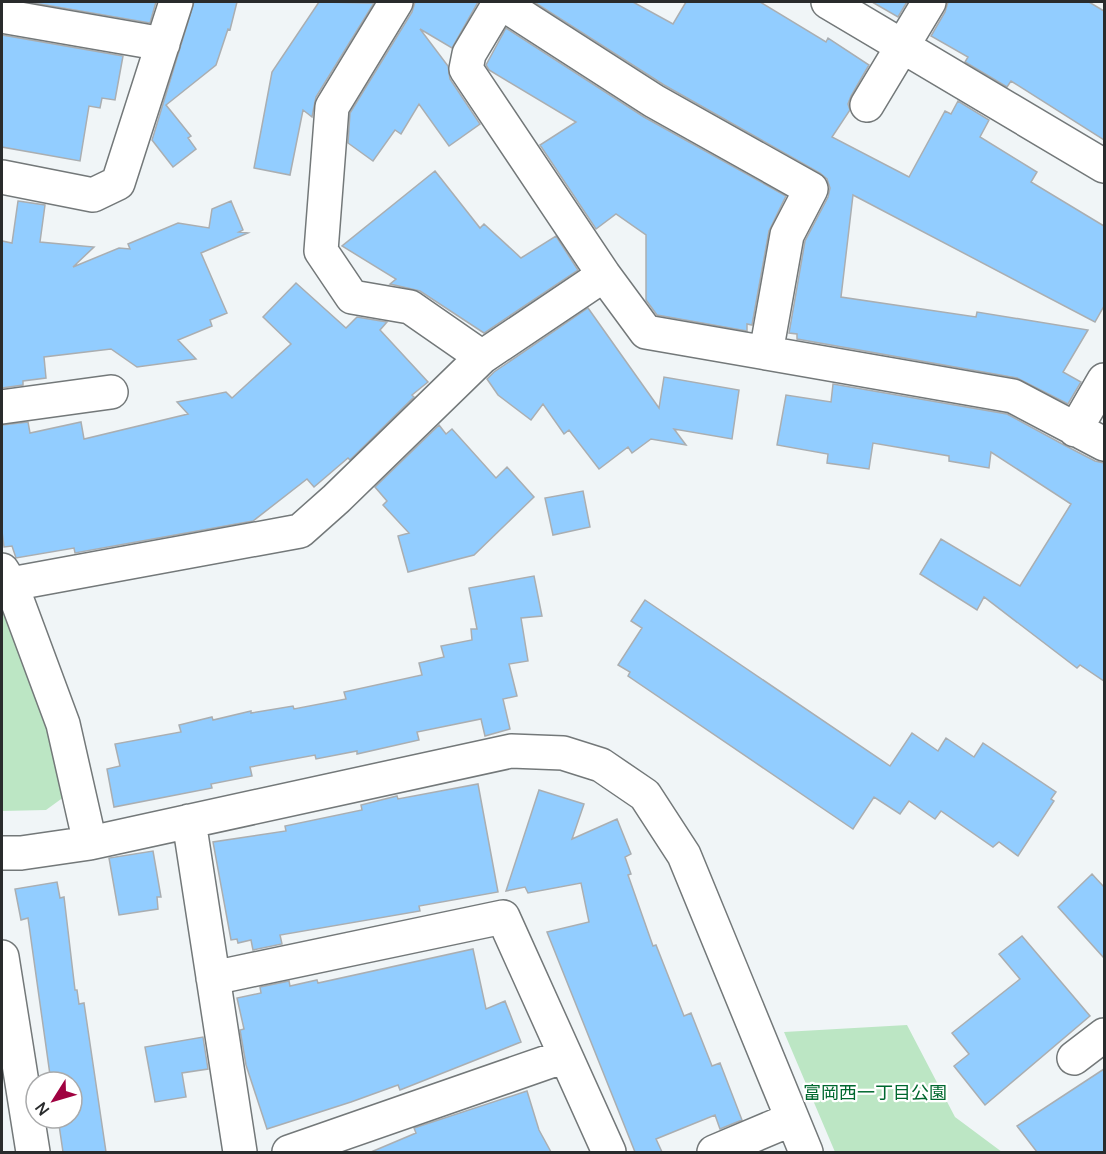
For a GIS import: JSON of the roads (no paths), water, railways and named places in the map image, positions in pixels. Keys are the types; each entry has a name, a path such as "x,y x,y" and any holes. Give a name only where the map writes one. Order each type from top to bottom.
{"street":[{"path":"2,177 93,195 118,183 176,2"},
{"path":"396,2 332,107 321,251 352,297 410,307 482,357"},
{"path":"766,353 787,235 811,189 654,101 500,2 469,54 466,69 604,275 646,332 766,353 1012,396 1104,444"},
{"path":"828,2 1104,166"},
{"path":"867,105 929,2"},
{"path":"2,16 163,44"},
{"path":"90,843 63,724 6,577 300,531 482,357 604,275"},
{"path":"1075,430 1104,380"},
{"path":"2,406 111,392"},
{"path":"2,853 21,854 90,843 511,751 563,753 601,765 645,795 684,855 806,1152"},
{"path":"189,821 240,1152"},
{"path":"213,978 503,917 609,1152"},
{"path":"2,957 6,1017 33,1152"},
{"path":"1074,1059 1104,1035"},
{"path":"289,1152 565,1056"},
{"path":"714,1152 792,1119"}],"park label":[{"name":"富岡西一丁目公園","path":"875,1093"}]}
